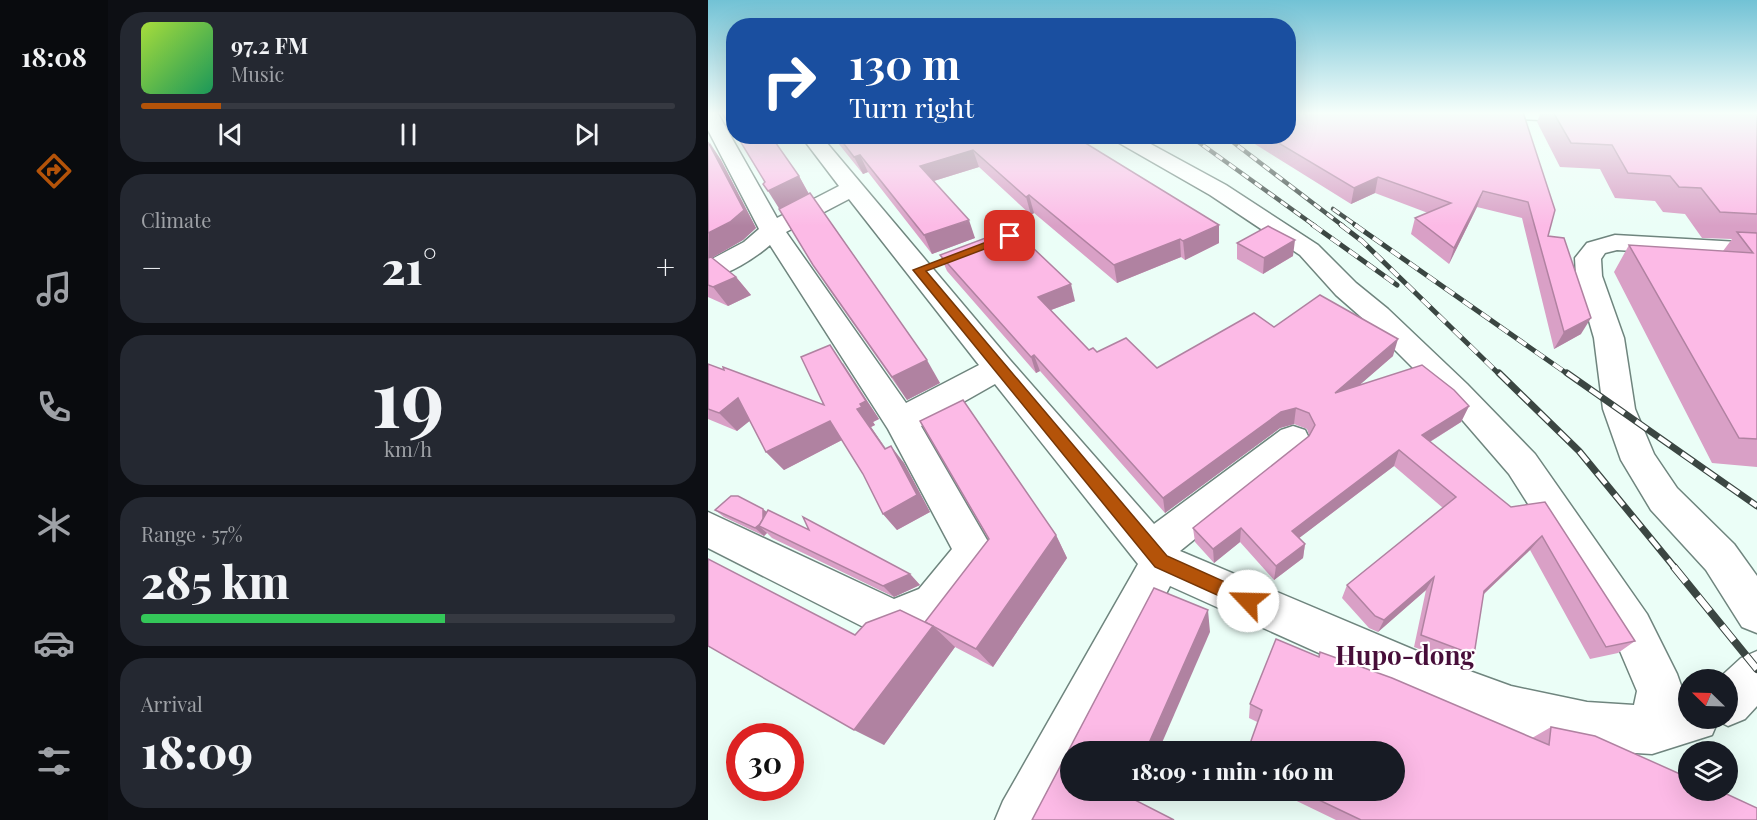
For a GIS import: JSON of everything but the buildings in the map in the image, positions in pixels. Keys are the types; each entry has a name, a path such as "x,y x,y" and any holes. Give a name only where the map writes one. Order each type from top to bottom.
{"street":[{"path":"708,530 893,621 934,604 974,552 901,421 772,230 728,150"},
{"path":"822,150 852,188 929,266 999,368 1156,556 1428,679 1511,710 1587,726 1652,730 1678,723"},
{"path":"1147,150 1218,190 1309,250 1346,289 1378,316 1456,392 1522,464 1632,629 1660,691 1652,730"},
{"path":"708,271 753,247 772,230 852,188"},
{"path":"1757,251 1614,242 1596,248 1588,258 1589,276 1609,338 1619,409 1639,460 1664,499 1720,557 1757,612"},
{"path":"901,421 999,368"},
{"path":"1022,820 1156,556 1293,440"},
{"path":"1738,693 1757,675"}],"railway":[{"path":"1210,150 1315,226"},
{"path":"1244,150 1343,226"},
{"path":"1333,209 1357,226"},
{"path":"1313,225 1397,285"},
{"path":"1341,225 1362,241 1500,375"},
{"path":"1355,225 1569,375"},
{"path":"1499,373 1579,451 1675,568"},
{"path":"1567,373 1757,506"},
{"path":"1674,567 1757,669"}],"district":[{"name":"Hupo-dong","path":"1405,654"}],"route":[{"path":"1010,236 919,270 1161,562 1248,601"}]}
